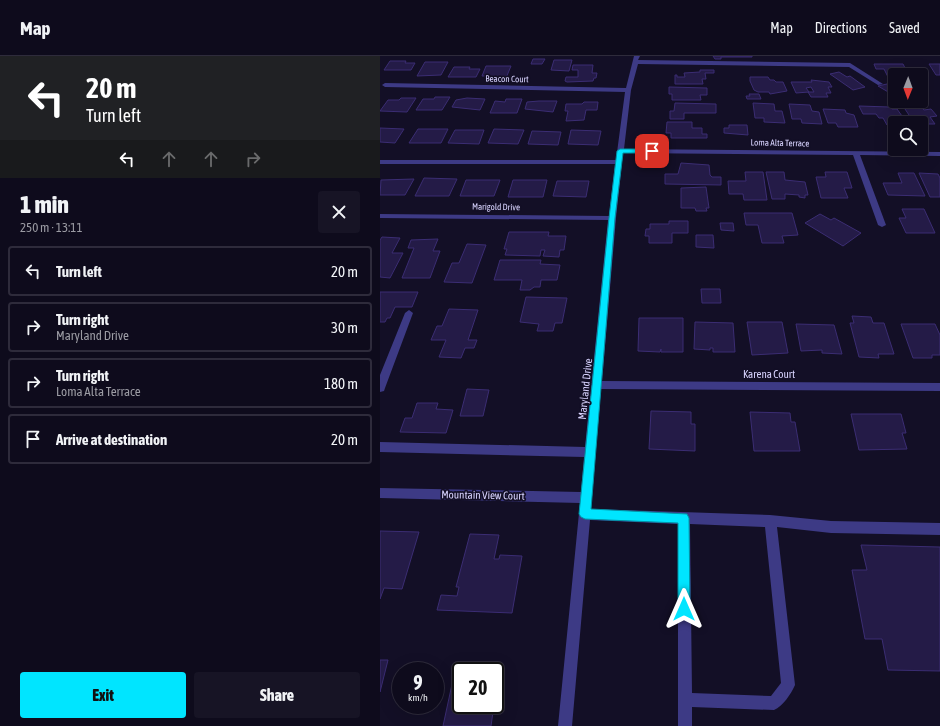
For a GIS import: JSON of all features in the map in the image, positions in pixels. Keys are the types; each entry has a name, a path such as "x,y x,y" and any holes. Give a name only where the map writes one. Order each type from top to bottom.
{"street":[{"path":"637,59 850,65 880,84"},
{"name":"Maryland Drive","path":"565,726 598,385 612,218 628,90 637,59"},
{"name":"Beacon Court","path":"385,86 628,90"},
{"name":"Loma Alta Terrace","path":"620,151 940,154"},
{"path":"856,153 882,225"},
{"path":"380,162 619,162"},
{"name":"Marigold Drive","path":"380,216 612,218"},
{"path":"380,388 409,313"},
{"name":"Karena Court","path":"598,385 940,387"},
{"path":"380,447 591,452"},
{"name":"Mountain View Court","path":"380,493 587,498"},
{"path":"585,514 770,521 831,527 940,529"},
{"path":"684,518 685,726"},
{"path":"685,700 774,703 788,685 770,521"}],"building":[{"path":"713,56 752,57 721,57 721,59 715,59"},
{"path":"533,59 545,59 542,64 531,64"},
{"path":"554,60 572,60 569,71 551,70"},
{"path":"390,61 406,61 405,63 415,63 411,70 384,70"},
{"path":"425,62 448,62 441,75 417,76"},
{"path":"874,64 903,64 905,68 888,68 888,77 884,69 876,69"},
{"path":"929,64 940,64 940,75 936,75"},
{"path":"573,65 593,65 592,73 597,73 596,78 594,78 593,81 565,81 566,77 578,77 578,70 572,70"},
{"path":"486,66 511,66 506,78 491,78 492,76 482,76"},
{"path":"454,67 470,67 469,69 480,69 476,77 448,77"},
{"path":"700,70 714,70 714,73 705,73 706,79 702,79 703,84 675,84 675,75 677,75 677,77 685,77 684,73 700,72"},
{"path":"839,72 847,77 850,76 865,87 853,90 830,74"},
{"path":"750,77 768,77 770,80 774,80 776,82 783,82 787,91 770,94 769,92 758,92 754,90"},
{"path":"811,80 829,82 832,87 828,87 831,93 826,93 828,97 811,97 808,92 796,93 791,82 812,82","holes":["811,87 814,92 809,92 806,88"]},
{"path":"888,84 888,92 878,86"},
{"path":"669,87 707,88 707,95 700,95 701,100 672,100 672,94 669,94"},
{"path":"749,94 759,94 761,99 747,99 746,96 750,96"},
{"path":"435,97 450,97 442,110 416,110 423,99 434,99"},
{"path":"401,98 416,98 407,112 380,111 388,100 399,100"},
{"path":"467,98 485,99 480,110 452,107 456,100"},
{"path":"506,99 522,99 517,113 490,113 495,101 505,102"},
{"path":"557,101 553,112 525,109 527,102"},
{"path":"584,102 598,102 597,110 586,110 584,120 566,121 568,111 565,111 566,104 582,104"},
{"path":"675,103 716,104 716,113 684,113 684,119 670,119 670,111 674,111"},
{"path":"753,103 774,104 775,111 782,111 785,123 764,122 764,118 755,118"},
{"path":"789,104 810,105 812,111 819,112 822,124 802,123 801,119 792,119"},
{"path":"859,106 888,107 897,109 902,116 888,116 887,125 883,118 879,118 876,114 863,114"},
{"path":"904,108 922,108 924,110 931,109 937,116 930,117 935,124 928,124 928,116 910,116"},
{"path":"823,109 845,110 846,113 854,115 858,127 838,127 836,123 828,123"},
{"path":"667,122 692,122 692,128 702,128 702,134 707,134 707,138 671,138 671,133 666,133"},
{"path":"729,125 747,125 748,135 724,133 724,128 729,128"},
{"path":"380,128 404,129 395,143 380,142"},
{"path":"418,129 448,129 441,143 409,143"},
{"path":"494,129 524,130 518,144 488,143"},
{"path":"455,130 484,130 479,144 448,143"},
{"path":"571,130 601,131 598,145 568,144"},
{"path":"532,131 561,132 558,145 528,144"},
{"path":"681,163 709,165 710,175 712,177 721,177 721,185 665,184 665,174 678,174"},
{"path":"745,172 763,172 767,200 744,200 743,194 729,194 728,181 746,181"},
{"path":"766,172 784,172 785,180 805,182 808,195 805,195 805,198 799,197 799,195 785,194 785,199 772,199"},
{"path":"825,172 847,172 852,188 844,188 848,198 821,198 816,177 826,177"},
{"path":"898,173 914,173 925,196 888,195 883,183 902,183"},
{"path":"919,173 938,174 940,178 940,197 930,197"},
{"path":"424,178 457,179 449,196 415,196"},
{"path":"414,179 405,195 380,195 381,180"},
{"path":"466,180 500,180 494,196 460,196"},
{"path":"513,180 547,180 543,197 508,197"},
{"path":"557,181 589,181 586,197 553,196"},
{"path":"706,187 709,208 706,208 707,211 696,211 695,208 681,208 681,188"},
{"path":"902,209 924,209 935,233 906,233 899,218 906,218"},
{"path":"744,213 792,213 798,235 782,236 784,243 762,243 758,225 746,225"},
{"path":"820,214 831,220 834,218 861,233 843,246 805,223"},
{"path":"669,221 688,221 688,233 672,233 672,243 649,243 649,236 645,236 646,229 650,229 650,224 669,224"},
{"path":"720,223 733,223 734,231 721,230"},
{"path":"509,232 549,232 548,236 566,236 564,250 560,250 559,257 543,256 545,250 541,250 540,256 505,255 507,249 504,249"},
{"path":"696,235 713,235 714,248 696,247"},
{"path":"382,237 400,238 392,253 403,253 390,278 380,277 380,240"},
{"path":"438,239 433,251 440,251 430,278 402,278 414,248 408,248 411,240"},
{"path":"467,244 486,245 472,283 444,282 452,263 459,263"},
{"path":"500,260 541,260 540,264 560,265 557,280 541,280 540,287 534,287 530,290 520,290 522,280 494,280"},
{"path":"701,289 720,289 721,303 702,303"},
{"path":"380,292 418,292 412,307 395,307 390,318 387,318 385,322 380,322"},
{"path":"526,297 567,298 562,323 555,323 553,331 537,331 539,324 520,322"},
{"path":"449,309 478,310 468,340 477,340 474,348 465,348 461,358 439,357 446,340 431,340 437,326 442,326"},
{"path":"852,316 871,317 873,323 884,323 894,354 878,354 879,358 859,357 850,323 854,323"},
{"path":"639,318 683,318 683,352 661,352 661,349 660,352 638,351"},
{"path":"695,322 733,323 735,352 713,352 713,348 710,348 710,350 694,349"},
{"path":"747,322 782,322 788,353 752,355"},
{"path":"796,324 834,325 842,354 822,353 822,350 801,351"},
{"path":"901,324 935,324 940,335 940,355 932,355 932,358 913,358"},
{"path":"467,389 489,390 483,416 460,416"},
{"path":"417,403 438,403 436,409 453,410 446,433 400,432 405,418 412,418"},
{"path":"651,411 691,412 691,424 695,424 695,451 649,449"},
{"path":"750,412 790,413 791,422 795,422 800,451 754,451"},
{"path":"851,414 901,414 906,433 902,433 907,449 859,450"},
{"path":"380,531 419,532 402,589 384,588 380,599"},
{"path":"470,534 499,535 494,559 499,559 500,555 522,556 512,613 437,610 441,595 457,596 459,587 456,587"},
{"path":"861,545 940,547 940,671 888,670 882,639 865,639 852,570 867,570"},
{"path":"380,660 388,660 380,692"},
{"path":"452,684 452,714 493,714 491,726 443,726"}],"route":[{"path":"652,151 620,151 612,218 598,385 585,514 684,518 684,609"}]}
